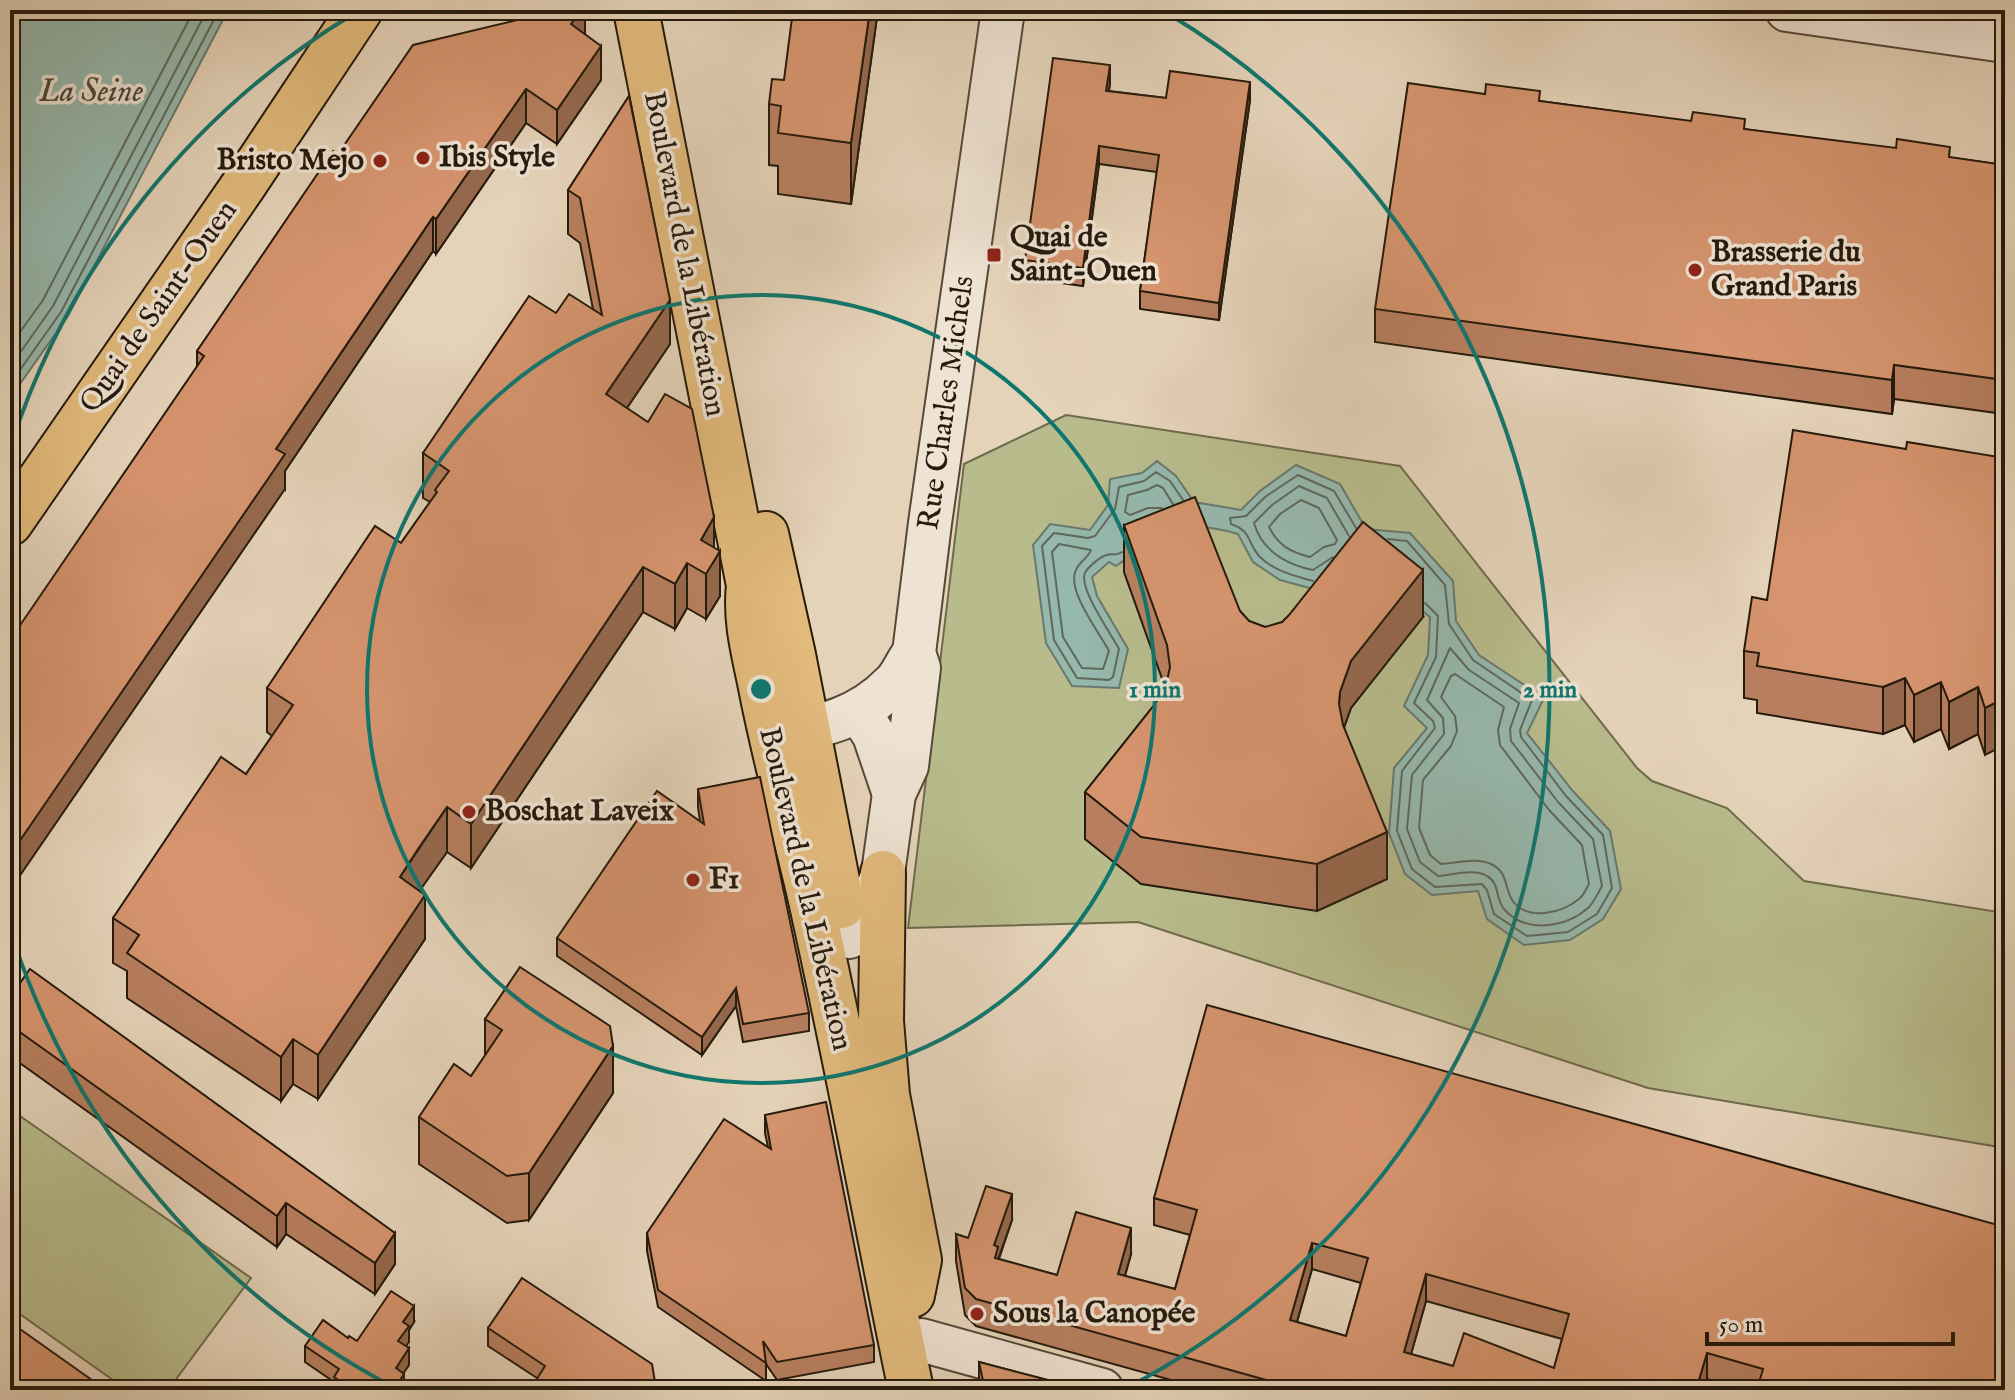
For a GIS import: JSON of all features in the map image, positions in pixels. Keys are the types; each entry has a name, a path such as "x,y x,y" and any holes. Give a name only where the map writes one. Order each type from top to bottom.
{"main road":[{"name":"Quai de Saint-Ouen","path":"10,523 243,186 360,10"},
{"name":"Boulevard de la Libération","path":"636,10 749,585 746,615 787,733 849,937 868,1048 869,1087 931,1390"},
{"name":"Boulevard de la Libération","path":"665,10 674,87 751,468 812,906 911,1390"},
{"path":"883,873 881,1021 887,1095 919,1260 912,1295"}],"street":[{"name":"Rue Charles Michels","path":"787,733 828,725 859,712 896,682 914,653 1003,10"},
{"path":"1787,10 2005,41"},
{"name":"Rue Charles Michels","path":"849,937 869,911 883,873 894,794 907,766 919,668 914,653"},
{"path":"859,712 874,735 894,794"},
{"path":"921,1340 1102,1390"}],"green space":[{"path":"1066,415 1400,466 1637,768 1652,781 1727,808 1804,881 2005,913 2005,1148 1648,1088 1138,922 908,928 964,464"},
{"path":"10,1109 251,1278 168,1390 127,1390 10,1307"}],"water":[{"name":"La Seine","path":"10,10 228,10 68,316 10,398"},
{"path":"1157,461 1176,476 1194,502 1241,510 1260,491 1296,465 1340,484 1366,529 1410,533 1453,581 1456,621 1479,655 1544,698 1527,733 1572,790 1610,831 1621,889 1603,919 1570,940 1524,945 1487,919 1478,891 1432,895 1405,874 1389,833 1394,768 1427,728 1404,706 1428,655 1430,617 1408,600 1317,590 1280,580 1253,562 1238,534 1198,526 1172,530 1116,566 1109,562 1092,577 1097,596 1128,649 1119,688 1072,686 1046,643 1033,545 1050,524 1090,530 1108,505 1110,479 1142,473"}],"building":[{"path":"559,10 581,10 571,24 601,46 557,110 526,89 436,219 433,217 276,449 285,454 10,855 10,640 204,356 197,351 333,151 338,154 413,45"},
{"path":"793,10 870,10 851,143 778,133 781,106 769,104 772,79 784,80"},
{"path":"1053,58 1110,65 1106,91 1166,98 1170,71 1250,82 1219,303 1140,291 1159,155 1099,146 1083,268 1025,260"},
{"name":"Brasserie du Grand Paris","path":"1408,83 1485,94 1486,84 1540,91 1539,101 1691,121 1693,112 1745,119 1744,129 1896,148 1897,139 1950,147 1949,157 2005,165 2005,321 1997,379 1894,365 1892,380 1375,309"},
{"path":"629,96 670,300 606,394 648,422 665,394 692,409 714,517 701,540 720,551 706,574 687,563 675,584 643,567 471,824 447,807 418,849 400,877 425,895 318,1055 293,1039 281,1057 127,953 139,935 113,918 221,757 246,774 293,705 267,688 375,526 401,543 437,492 435,490 449,471 423,453 529,296 556,313 569,294 602,315 580,198 568,190"},
{"path":"1793,430 1906,449 1907,442 2005,458 2005,698 1985,708 1978,687 1949,702 1941,682 1914,695 1905,678 1883,687 1757,666 1759,653 1744,651 1752,597 1767,600"},
{"path":"1195,497 1240,611 1249,621 1265,627 1282,622 1289,615 1363,522 1423,570 1351,661 1340,692 1343,725 1387,832 1317,864 1141,837 1085,792 1155,704 1166,686 1170,667 1167,645 1124,525"},
{"name":"F1","path":"760,777 809,1013 743,1024 736,988 702,1037 557,938 657,791 704,824 698,789"},
{"path":"520,967 610,1026 613,1046 529,1173 507,1176 419,1117 454,1064 471,1076 502,1030 485,1019"},
{"path":"30,969 395,1233 375,1263 286,1203 277,1216 10,1025 10,997"},
{"path":"1207,1005 2005,1227 2005,1390 1757,1390 1763,1369 1707,1353 1696,1390 1302,1390 976,1299 965,1288 956,1234 968,1238 986,1186 1012,1194 994,1245 998,1247 995,1258 1057,1275 1076,1212 1131,1228 1118,1274 1175,1289 1197,1210 1154,1198","holes":["1312,1243 1368,1258 1346,1336 1290,1320","1426,1274 1569,1314 1554,1368 1464,1333 1453,1366 1404,1352"]},
{"path":"826,1102 874,1345 777,1362 763,1341 766,1363 658,1290 647,1233 724,1119 771,1149 765,1115"},
{"path":"522,1278 652,1364 655,1382 650,1390 530,1390 545,1366 488,1328"},
{"path":"391,1291 414,1306 403,1322 409,1326 398,1341 409,1348 396,1368 404,1374 393,1390 354,1390 334,1377 339,1369 305,1346 323,1320 357,1341"},
{"path":"10,1322 106,1390 15,1390 10,1386"},
{"path":"979,1362 1086,1390 985,1390"}],"place":[{"name":"Ibis Style","path":"423,158"},
{"name":"Bristo Mejo","path":"380,161"},
{"name":"Quai de Saint-Ouen","path":"994,255"},
{"name":"Brasserie du Grand Paris","path":"1695,270"},
{"name":"Boschat Laveix","path":"469,812"},
{"name":"F1","path":"693,880"},
{"name":"Sous la Canopée","path":"977,1314"}]}
